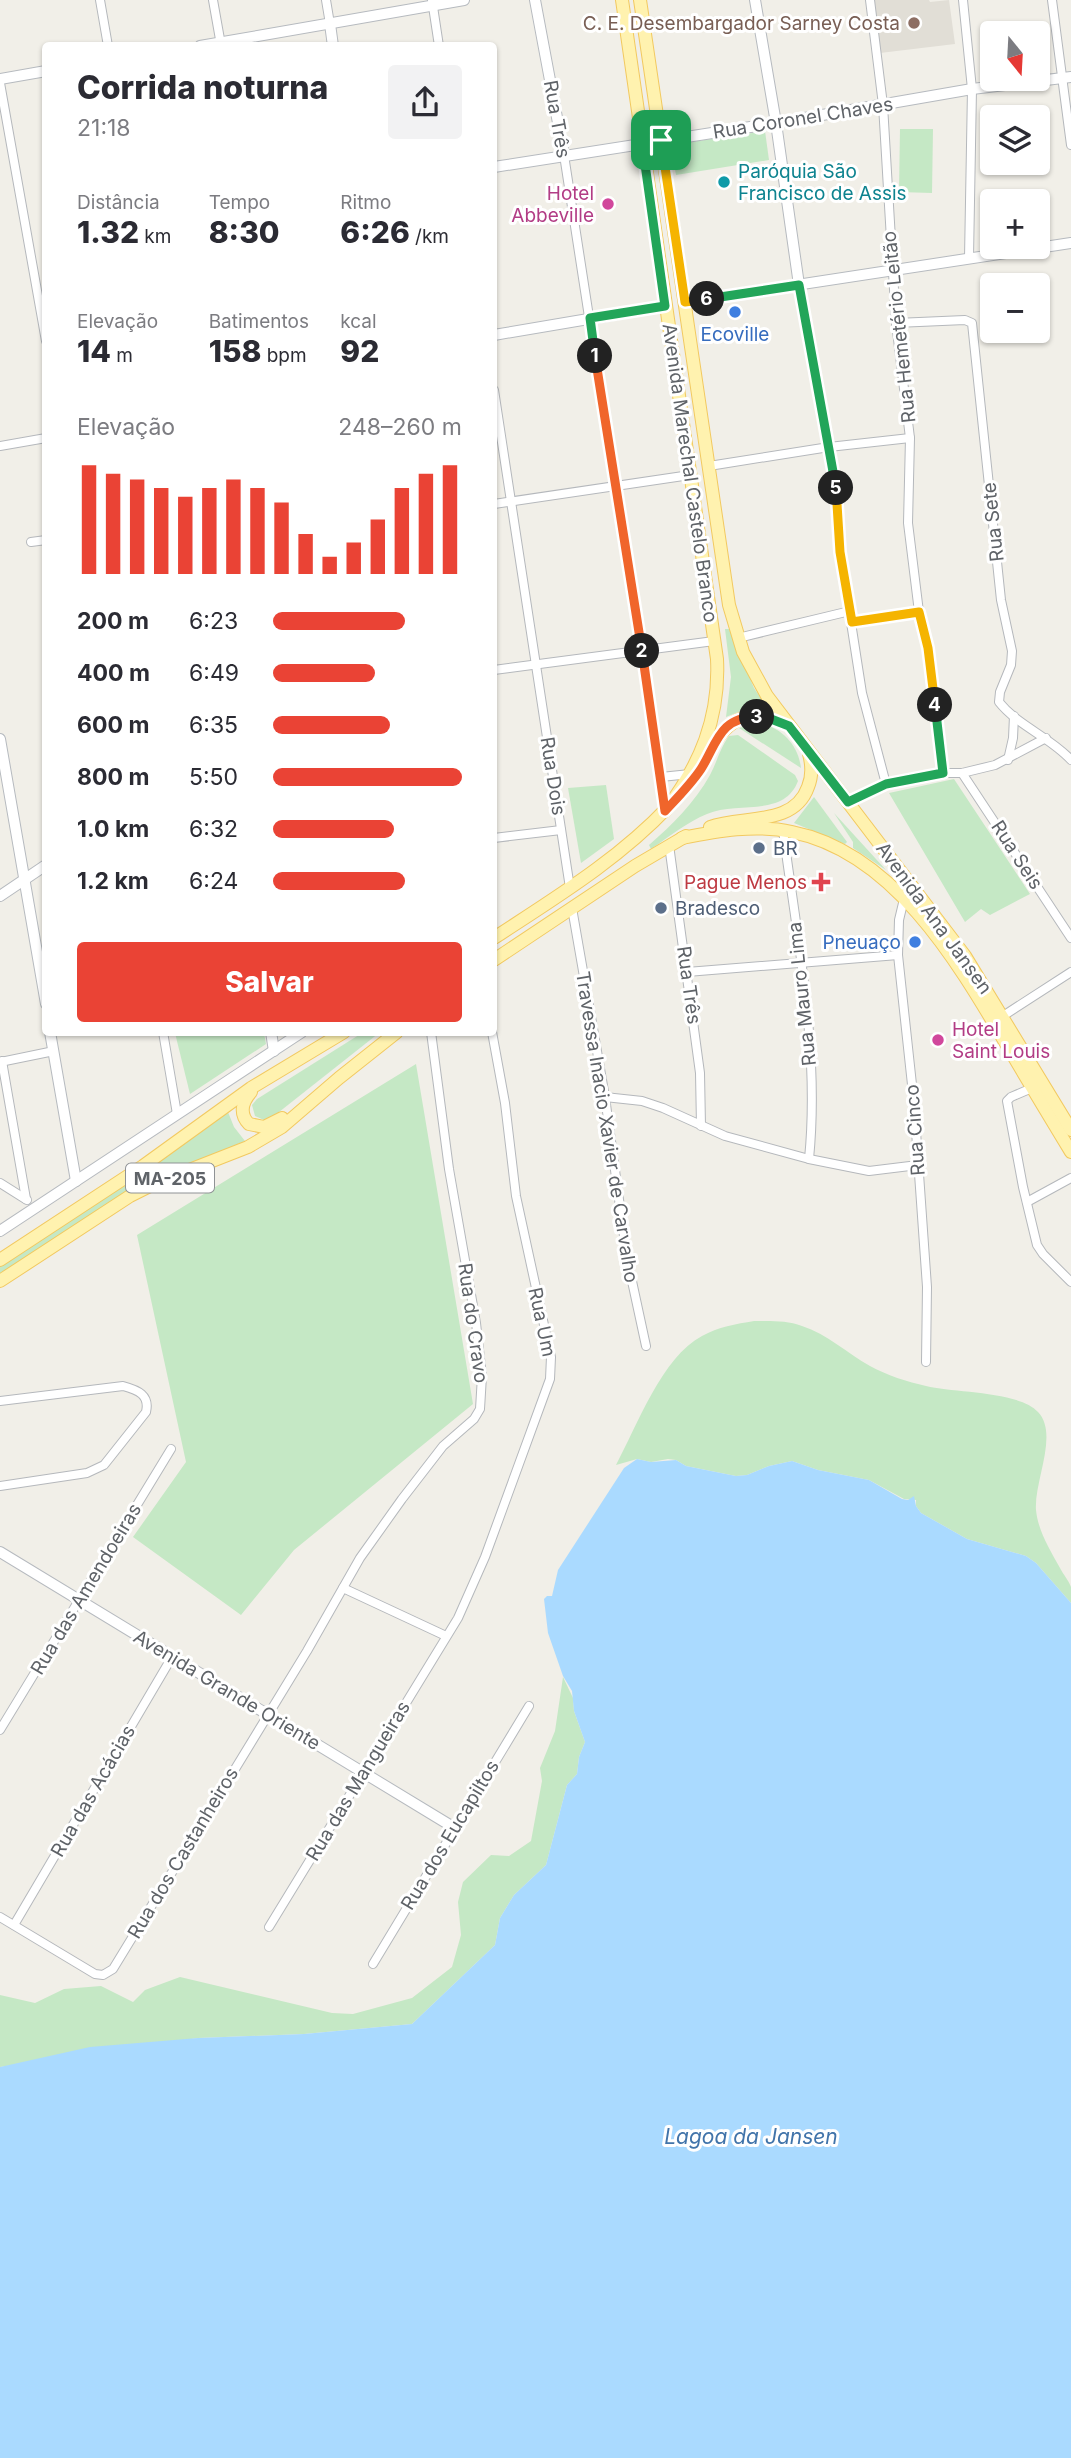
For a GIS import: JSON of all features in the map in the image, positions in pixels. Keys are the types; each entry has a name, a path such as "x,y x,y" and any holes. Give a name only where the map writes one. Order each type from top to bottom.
{"main road":[{"name":"Avenida Marechal Castelo Branco","path":"622,0 718,674 712,716 701,753 692,774 665,811"},
{"name":"Avenida Marechal Castelo Branco","path":"640,0 729,605 738,638 755,677 807,750"},
{"path":"497,936 619,853 665,811 696,776 717,737 728,725 758,717 789,726"},
{"path":"497,958 682,838 716,824 768,817 794,807 805,795 811,779 807,750"},
{"name":"Avenida Ana Jansen","path":"807,750 958,947 1071,1130"},
{"name":"Avenida Ana Jansen","path":"682,838 725,831 782,830 831,845 864,865 904,899 959,967 1071,1152"},
{"path":"0,1260 122,1180 211,1115 337,1036"},
{"path":"261,1083 247,1096 242,1108 245,1120 256,1127 274,1124 340,1078 392,1036"},
{"name":"MA-205","path":"0,1281 138,1192 248,1147 270,1135 292,1120 340,1078"}],"street":[{"path":"100,0 107,42"},
{"path":"214,0 221,42"},
{"path":"326,0 332,42"},
{"path":"232,42 432,3 464,0"},
{"name":"Rua Três","path":"535,0 564,155 665,811"},
{"path":"755,0 799,285 837,494 840,552 862,693 886,784"},
{"name":"Rua Hemetério Leitão","path":"870,0 883,105 891,271 910,438 908,523 919,612 930,663 943,773"},
{"path":"963,0 972,89 969,258"},
{"path":"1052,0 1067,77 1071,145"},
{"path":"432,3 438,42"},
{"path":"42,72 0,81 42,318"},
{"name":"Rua Coronel Chaves","path":"497,166 972,89 1067,77"},
{"path":"685,302 1071,243"},
{"path":"497,334 665,306"},
{"name":"Rua Sete","path":"896,323 970,320 974,327 1002,600 1012,651 1011,665 1000,692 999,702 1014,716"},
{"name":"Rua Dois","path":"497,411 570,888"},
{"path":"709,466 829,447 910,438"},
{"path":"0,446 42,439"},
{"path":"497,503 690,475"},
{"path":"31,542 42,541"},
{"path":"738,638 850,611"},
{"path":"852,622 919,612"},
{"path":"497,670 714,641"},
{"path":"1014,716 1046,738 1071,760"},
{"path":"1008,760 1014,716"},
{"path":"848,802 886,784 943,773 962,773 1008,760 1046,738"},
{"path":"0,739 42,981"},
{"name":"Rua Seis","path":"962,773 1071,938"},
{"path":"661,777 692,774"},
{"path":"497,838 561,830"},
{"name":"Rua Mauro Lima","path":"782,830 810,1045 812,1106 809,1159"},
{"name":"Rua Três","path":"669,845 700,1073 701,1126"},
{"path":"0,896 42,868"},
{"name":"Rua Cinco","path":"904,899 899,920 898,955 915,1103 927,1287 926,1362"},
{"name":"Travessa Inacio Xavier de Carvalho","path":"572,908 605,1097 627,1258 646,1346"},
{"path":"687,972 898,955"},
{"path":"1003,1016 1071,972"},
{"path":"51,1036 76,1181"},
{"path":"164,1036 177,1114"},
{"path":"272,1036 274,1051"},
{"path":"0,1231 296,1036"},
{"name":"Rua do Cravo","path":"267,1714 360,1558 443,1446 474,1419 480,1409 482,1376 476,1323 449,1169 432,1036"},
{"name":"Rua Um","path":"446,1636 458,1618 485,1557 536,1419 552,1366 516,1196 505,1103 493,1036"},
{"path":"26,1199 1,1061 54,1051"},
{"path":"1032,1088 1007,1101 1027,1202 1040,1250 1071,1282"},
{"path":"605,1097 642,1101 741,1142 809,1159 869,1171 918,1165"},
{"path":"1027,1202 1071,1178"},
{"path":"0,1183 26,1199 33,1209"},
{"path":"0,1401 123,1386 136,1389 145,1396 147,1408 104,1465 95,1471 0,1486"},
{"name":"Rua das Amendoeiras","path":"0,1730 171,1449"},
{"name":"Avenida Grande Oriente","path":"0,1552 453,1827"},
{"path":"343,1588 446,1636"},
{"name":"Rua das Mangueiras","path":"269,1927 446,1636"},
{"name":"Rua das Acácias","path":"14,1925 172,1657"},
{"name":"Rua dos Eucapiltos","path":"373,1964 453,1827 529,1706"},
{"name":"Rua dos Castanheiros","path":"14,1925 88,1970 103,1975 113,1969 267,1714"},
{"path":"0,1916 14,1925"}],"shaded area":[{"name":"C. E. Desembargador Sarney Costa","path":"874,0 949,0 955,44 880,53"}],"green space":[{"path":"900,129 933,129 932,193 899,192"},
{"path":"765,131 769,160 676,175 671,145"},
{"path":"725,629 729,629 754,688 768,709 751,707 726,717 731,677"},
{"path":"758,723 774,728 787,738 796,751 801,768 739,728"},
{"path":"738,735 795,775 798,781 791,793 771,804 707,814 685,825 651,849 649,845 683,813 704,785 729,736"},
{"path":"954,779 1030,894 990,915 981,909 965,922 889,793"},
{"path":"606,785 614,839 581,863 568,788"},
{"path":"814,797 847,842 845,844 794,823"},
{"path":"834,813 886,870 853,848 853,842"},
{"path":"176,1036 265,1036 266,1044 190,1094"},
{"path":"357,1036 375,1036 274,1116 264,1120 255,1116 252,1105 257,1099"},
{"path":"416,1064 473,1404 294,1550 241,1615 133,1537 186,1462 137,1235"},
{"path":"228,1112 234,1127 245,1141 130,1189 0,1274 0,1265 135,1178"},
{"path":"754,1321 784,1322 811,1329 870,1366 905,1380 938,1388 1002,1396 1029,1405 1038,1412 1044,1421 1046,1445 1036,1498 1037,1518 1045,1540 1071,1587 1071,1603 1036,1563 1026,1556 967,1539 921,1513 916,1506 916,1500 904,1499 869,1480 818,1470 792,1461 736,1476 686,1466 668,1459 651,1462 637,1459 616,1465 652,1394 688,1346 708,1333"},
{"path":"563,1677 573,1698 574,1711 585,1742 579,1757 577,1774 567,1785 546,1865 514,1895 500,1918 495,1945 412,2024 304,2034 198,2038 0,2067 0,1995 35,2003 64,1989 101,1986 133,2002 145,1990 180,1977 332,2013 353,2014 412,1998 452,1967 461,1935 458,1902 463,1882 491,1855 509,1856 531,1841 542,1781 540,1768 555,1731"}],"water":[{"name":"Lagoa da Jansen","path":"637,1459 651,1462 676,1460 686,1466 736,1476 792,1461 818,1470 869,1480 902,1499 908,1500 914,1496 921,1513 967,1539 1026,1556 1036,1563 1071,1603 1071,2458 0,2458 0,2067 90,2047 198,2038 304,2034 412,2024 495,1945 500,1918 514,1895 546,1865 567,1785 577,1774 579,1757 585,1742 574,1711 572,1691 563,1676 548,1633 544,1599 552,1596 558,1570 624,1468"}],"place":[{"name":"C. E. Desembargador Sarney Costa","path":"914,23"},
{"name":"Paróquia São Francisco de Assis","path":"724,182"},
{"name":"Hotel Abbeville","path":"608,204"},
{"name":"Ecoville","path":"735,312"},
{"name":"BR","path":"759,848"},
{"name":"Pague Menos","path":"821,882"},
{"name":"Bradesco","path":"661,908"},
{"name":"Pneuaço","path":"915,942"},
{"name":"Hotel Saint Louis","path":"938,1040"}],"route":[{"path":"661,140 685,302 799,285 837,494 840,552 852,622 919,612 928,648 943,773 886,784 848,802 789,726 765,717 751,717 724,729 689,786 665,811 590,318 665,306 642,143 661,140"}]}
